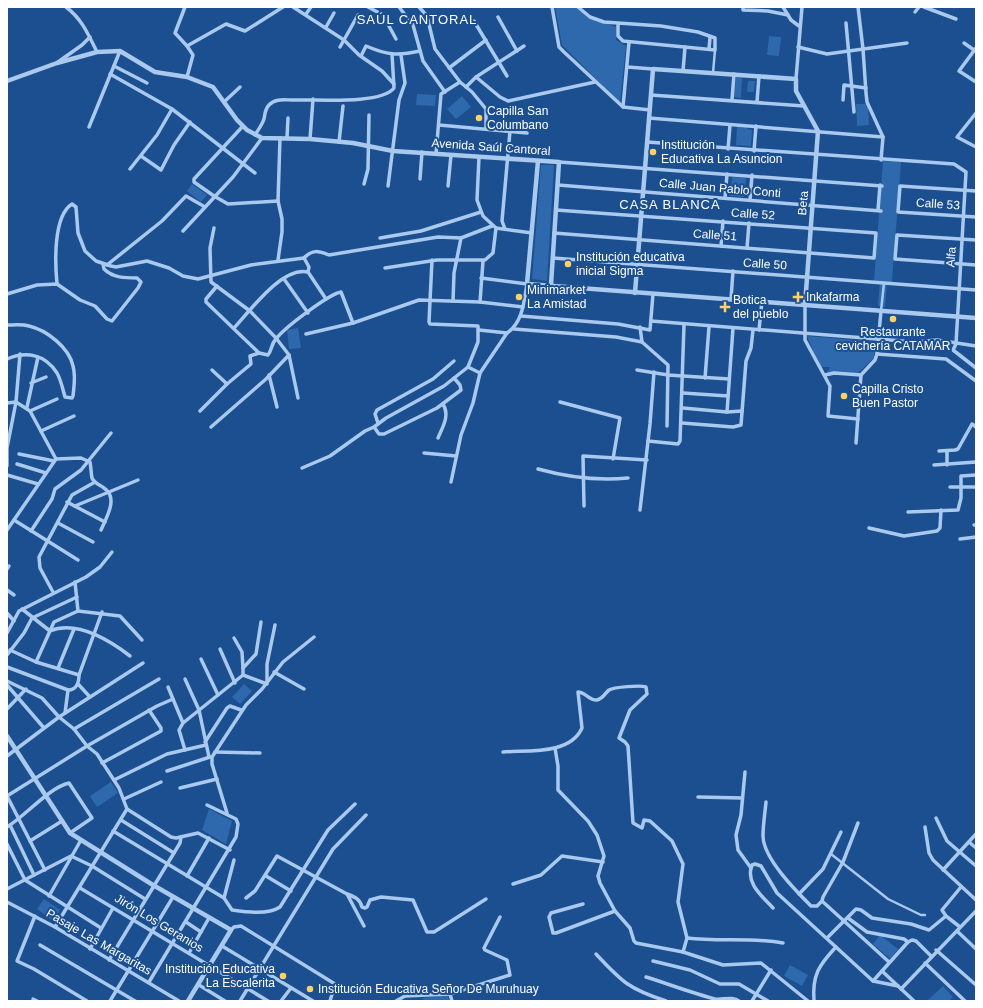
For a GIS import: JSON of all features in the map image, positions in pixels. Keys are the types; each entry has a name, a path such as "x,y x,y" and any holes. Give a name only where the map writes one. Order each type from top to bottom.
{"street":[{"path":"66,7 80,20 97,52"},
{"path":"185,7 175,34 187,46 193,55 187,77"},
{"path":"187,46 226,24 245,31 283,7"},
{"path":"293,7 344,40 361,56 382,71 394,84"},
{"path":"306,14 311,7"},
{"path":"368,7 383,15 396,39"},
{"path":"399,7 413,24 423,61 445,92"},
{"path":"419,7 427,16 435,49 460,82 466,86 486,109 486,129"},
{"path":"552,7 559,47 623,107 650,110"},
{"path":"578,7 590,17 604,22 661,26 698,32 716,39 713,73"},
{"path":"743,7 743,10 768,11 788,15"},
{"path":"783,7 788,15 799,26"},
{"path":"802,7 799,26 796,91 818,131"},
{"path":"647,142 882,160 883,137 867,102 858,7"},
{"path":"915,12 919,7"},
{"path":"924,7 956,19"},
{"path":"326,27 334,13"},
{"path":"340,47 358,15"},
{"path":"498,17 517,51"},
{"path":"474,21 507,76"},
{"path":"846,23 853,86 854,112"},
{"path":"618,24 619,38 629,42 715,50"},
{"path":"57,63 82,45 90,37"},
{"path":"709,49 710,37"},
{"path":"449,68 486,40"},
{"path":"623,107 629,42"},
{"path":"798,47 827,54 907,43"},
{"path":"964,44 975,51 959,71 976,82"},
{"path":"361,56 366,46 383,54 401,55 420,51"},
{"path":"466,86 476,77 524,46"},
{"path":"683,71 685,47"},
{"name":"Avenida Saúl Cantoral","path":"7,80 57,63 97,52 120,52 129,55 155,72 187,77 204,82 213,87 243,126 255,135 262,138 310,139 369,146 393,151 881,185 880,210"},
{"path":"88,127 120,52"},
{"path":"255,135 270,104 276,100 364,100 381,97 391,92 394,84 392,54"},
{"path":"388,186 400,100 405,84 401,55"},
{"path":"114,66 147,84"},
{"path":"627,67 796,79"},
{"path":"635,293 653,69"},
{"path":"110,74 172,109 224,148 254,173"},
{"path":"732,100 734,74"},
{"path":"757,102 759,76"},
{"path":"476,77 500,98 508,101 595,82"},
{"path":"436,154 442,94 460,82"},
{"path":"843,100 844,85 866,88"},
{"path":"224,102 240,87"},
{"path":"651,95 804,106"},
{"path":"310,139 313,99"},
{"path":"339,142 343,106"},
{"path":"130,169 157,135 172,109"},
{"path":"976,113 957,136 958,138 976,147"},
{"path":"364,184 368,170 369,116"},
{"path":"287,138 288,118"},
{"path":"650,118 883,137"},
{"path":"141,156 160,170 174,145 190,122"},
{"path":"439,125 527,133"},
{"path":"728,149 730,125"},
{"path":"243,126 194,180 195,183 214,196 231,204 255,201 278,201"},
{"path":"754,151 756,126"},
{"path":"505,229 502,221 510,131"},
{"name":"Beta","path":"804,334 818,131"},
{"path":"182,231 233,177 262,138"},
{"path":"278,260 282,232 282,219 278,201 280,138"},
{"path":"420,179 422,152"},
{"path":"448,186 451,155"},
{"path":"385,268 432,260 456,259 483,261 490,258 493,253 494,227 480,212 478,205 476,192 479,157"},
{"name":"Alfa","path":"882,160 949,163 954,164 966,172 966,190 956,316 956,344"},
{"path":"451,482 456,456 480,373 508,333 514,329 521,316 528,284 538,161"},
{"path":"551,285 559,162"},
{"path":"725,198 726,174"},
{"path":"750,200 752,176"},
{"name":"Calle Juan Pablo Conti","path":"558,185 880,210"},
{"name":"Calle 53","path":"966,190 900,186 898,212 976,217"},
{"path":"966,190 976,191"},
{"path":"105,264 162,221 186,196 204,207"},
{"path":"57,284 55,261 57,242 64,213 71,205 76,206 78,233 83,247 88,255 105,264 116,267 147,262 193,279 205,278 278,260 304,258 314,251 321,251 329,255 438,236 461,238 494,227 532,233"},
{"name":"Calle 52","path":"556,210 876,233 874,258"},
{"path":"380,238 422,231 480,212"},
{"path":"721,246 723,221"},
{"path":"747,248 749,223"},
{"path":"214,228 210,248 211,282 250,311 276,338 289,355 298,398"},
{"name":"Calle 51","path":"554,233 874,258"},
{"path":"976,240 897,235 895,259 976,265"},
{"path":"453,301 454,273 461,238"},
{"path":"304,258 309,267 308,272 326,299"},
{"name":"Calle 50","path":"553,258 976,290"},
{"path":"302,468 330,456 365,431 424,398 468,367 476,350 479,330 476,325 429,323 432,260"},
{"path":"480,302 483,261"},
{"path":"7,294 37,285 57,284 80,300 95,306 108,320 113,320 141,282 137,278 122,278 111,274 104,269 105,264"},
{"path":"731,299 733,271"},
{"path":"234,328 264,295 284,279 297,272 308,272"},
{"path":"481,278 528,284 635,293 762,301 976,318"},
{"path":"284,279 308,313"},
{"path":"856,443 861,375 875,360 877,354 884,283"},
{"path":"217,286 206,299 206,302 259,353"},
{"path":"200,411 227,384 251,364 250,356 259,353 268,355 276,338 291,324 326,299 341,292 353,323"},
{"path":"521,316 640,327 650,330 653,294"},
{"path":"306,334 353,323 419,300 480,302 523,307"},
{"path":"759,330 762,301"},
{"path":"651,321 684,325 914,342 937,340 976,346"},
{"path":"7,325 32,327 56,341 65,350 73,364 75,381 72,398 65,397 58,374 38,357 27,353 7,359"},
{"path":"648,441 679,443 683,408 682,376 684,325"},
{"path":"705,378 709,326"},
{"path":"640,327 642,342"},
{"path":"727,412 733,328"},
{"path":"514,329 616,337 642,342 667,364 667,426"},
{"path":"479,330 508,333"},
{"path":"682,423 733,427 741,425 746,361 751,348 753,330"},
{"path":"804,334 809,349 830,386 828,416 858,419"},
{"path":"956,344 953,350 976,368"},
{"path":"7,466 7,448 16,402 20,354"},
{"path":"877,354 946,359 976,381"},
{"path":"211,427 289,355"},
{"path":"38,357 31,383 29,409 54,460"},
{"path":"378,423 375,414 378,410 433,380 454,361"},
{"path":"468,367 480,373"},
{"path":"212,370 227,384"},
{"path":"637,370 668,375 729,380"},
{"path":"640,510 647,460 654,372"},
{"path":"825,375 834,373 861,375"},
{"path":"269,375 277,407"},
{"path":"31,383 46,377"},
{"path":"374,427 379,434 384,434 443,404 462,390 454,378"},
{"path":"683,392 728,396"},
{"path":"7,403 16,402 29,409 57,399"},
{"path":"560,402 620,418 613,459"},
{"path":"438,438 447,417 443,404"},
{"path":"683,408 727,412 742,411"},
{"path":"41,431 74,416"},
{"path":"939,452 958,448 972,424 976,427"},
{"path":"31,531 52,499 55,489 81,470 111,433"},
{"path":"947,451 947,464"},
{"path":"424,453 456,456"},
{"path":"19,454 54,460 81,458 88,461"},
{"path":"584,506 582,477 583,456 647,460"},
{"path":"7,530 54,460"},
{"path":"88,461 92,478 108,492 111,500 111,507 101,530"},
{"path":"934,466 976,462"},
{"path":"17,464 46,473"},
{"path":"538,469 556,474 582,477 612,480 628,478"},
{"path":"908,512 958,510 961,476 976,474"},
{"path":"7,475 38,484"},
{"path":"75,506 138,480"},
{"path":"53,592 38,562 39,557 58,523 67,502 75,492 95,482"},
{"path":"950,487 976,487"},
{"path":"67,502 105,522"},
{"path":"869,528 904,536 937,531 940,528 941,510"},
{"path":"14,520 78,560"},
{"path":"58,523 93,542"},
{"path":"960,539 976,537"},
{"path":"7,633 19,611 53,592 86,577 100,567 112,552"},
{"path":"76,582 78,611"},
{"path":"7,590 14,595"},
{"path":"7,655 24,633 32,618 77,597"},
{"path":"22,609 50,631 66,627 94,633 116,645 130,656"},
{"path":"36,662 54,622 78,611 102,612 120,616 142,640"},
{"path":"7,667 68,690 73,689 78,684 79,675 102,612"},
{"path":"7,613 14,621"},
{"path":"243,668 256,654 261,622"},
{"path":"267,684 267,664 274,625"},
{"path":"58,668 74,629"},
{"path":"168,771 211,757 241,710 267,684 274,672 314,637"},
{"path":"185,750 179,730 183,723 235,683 243,675 242,652 234,638"},
{"path":"220,649 235,683"},
{"path":"10,650 36,662 79,675"},
{"path":"201,659 218,695"},
{"path":"7,756 59,717 143,663"},
{"path":"274,672 304,689"},
{"path":"243,675 267,684"},
{"path":"74,729 159,679"},
{"path":"185,679 199,710 205,744 211,757 227,814"},
{"path":"7,681 42,698 59,717 74,729 87,746 97,754 114,780 124,799 127,809 171,837 181,837 198,833 230,850"},
{"path":"78,684 90,697"},
{"path":"7,686 44,728"},
{"path":"503,752 555,748 572,740 582,728 578,692 582,692 595,700 599,700 611,689 639,686 646,687 647,694 630,710 619,738 625,742 629,756 632,819 640,828 643,826 644,820 650,821 672,841 683,864 678,902 688,938 683,952"},
{"path":"168,687 183,723"},
{"path":"7,709 26,689"},
{"path":"65,713 68,690"},
{"path":"45,870 7,796 87,746 149,710 173,699"},
{"path":"114,780 167,754 205,744 230,706 241,710"},
{"path":"102,763 161,731 161,728 149,710"},
{"path":"7,736 17,749 70,833 153,885 231,930"},
{"path":"555,748 558,766 558,790 588,822 597,836 604,852 603,862 598,876 600,883 615,911 630,928 634,941 636,943 683,952 723,965 758,962 771,970 802,1000 808,1001"},
{"path":"215,752 238,751 260,753"},
{"path":"745,772 736,835 738,850 751,868"},
{"path":"180,788 217,779"},
{"path":"124,799 161,782"},
{"path":"34,875 8,826 20,819 46,796 67,784 71,784 92,818 70,833"},
{"path":"698,797 742,798"},
{"path":"766,802 763,836 764,845 787,882 811,906 817,906 822,901 844,862 858,823"},
{"path":"113,831 224,898 232,910 243,912 270,911 280,907 328,830 355,804"},
{"path":"149,982 230,850 236,837 238,824 236,819 207,805"},
{"path":"55,927 68,908 127,809"},
{"path":"240,1001 317,878 333,849 366,815"},
{"path":"936,818 947,841 976,866"},
{"path":"121,820 174,853"},
{"path":"30,841 62,821"},
{"path":"926,827 929,853 944,870 976,900"},
{"path":"798,894 823,869 840,832"},
{"path":"944,870 976,834"},
{"path":"109,960 153,885 180,843 181,837"},
{"path":"187,876 209,838"},
{"path":"49,896 81,840"},
{"path":"969,842 976,848"},
{"path":"7,844 25,880 101,928"},
{"path":"831,854 844,862 888,899 921,915 925,915"},
{"path":"71,856 92,866 145,899"},
{"path":"7,889 71,856"},
{"path":"246,898 255,891 266,876 277,856 302,871 355,897 361,902 362,907 365,908 370,900 381,897 414,900 427,932 434,932 486,899"},
{"path":"512,884 540,875 562,856 603,862"},
{"path":"224,898 234,860"},
{"path":"773,908 751,883 750,873 752,865 758,863 777,893 873,981 900,988"},
{"path":"266,876 290,891"},
{"path":"960,928 946,916 942,910 961,887"},
{"name":"Jirón Los Geranios","path":"80,888 173,942 268,1001"},
{"path":"347,894 364,926"},
{"path":"110,1001 174,897"},
{"path":"822,901 846,920 890,962"},
{"name":"Pasaje Las Margaritas","path":"7,902 55,927 179,1001"},
{"path":"583,904 551,912 549,917 553,932 556,933 615,911"},
{"path":"90,949 113,908"},
{"path":"827,938 846,920 852,912 859,908 872,918 911,924 929,930 946,916"},
{"path":"900,988 976,911"},
{"path":"35,916 17,961 34,969 81,999 87,1001"},
{"path":"396,1001 405,996 450,994 510,975 507,960 484,948 500,917"},
{"path":"189,953 209,918"},
{"path":"846,920 866,932 904,939 908,942"},
{"path":"186,922 201,932"},
{"path":"188,1001 211,966 231,930 237,926 335,984 330,1001"},
{"path":"957,931 976,948"},
{"path":"688,938 711,941 768,940 783,943"},
{"path":"873,981 908,942 912,940 916,941 931,956"},
{"path":"40,945 135,1001"},
{"path":"222,946 261,969 308,1000 313,1001"},
{"path":"814,1001 816,972 822,962 836,947"},
{"path":"936,950 976,985"},
{"path":"596,954 631,988 645,995 666,1001"},
{"path":"653,961 690,970 720,984 739,984 768,1001"},
{"path":"925,963 965,1001"},
{"path":"752,1001 771,970"},
{"path":"882,971 914,1001"},
{"path":"646,977 687,992 720,1000 733,998 739,1001"},
{"path":"199,985 225,1001"},
{"path":"281,1001 291,988"},
{"path":"450,994 452,1001"}],"shaded area":[{"path":"555,7 576,7 589,18 616,27 616,40 626,46 620,103 562,45"},
{"path":"769,36 781,37 779,56 767,55"},
{"path":"736,77 742,78 741,98 734,97"},
{"path":"748,81 755,81 754,92 747,92"},
{"path":"417,94 436,95 435,106 416,105"},
{"path":"462,96 471,107 456,119 447,109"},
{"path":"856,104 868,104 869,125 857,126"},
{"path":"737,126 747,127 747,129 752,130 751,146 736,145"},
{"path":"883,161 901,162 892,282 887,282 885,307 878,306 880,281 874,281"},
{"path":"541,165 554,165 547,281 532,279"},
{"path":"732,177 746,178 744,197 730,196"},
{"path":"192,184 207,195 201,202 187,191"},
{"path":"298,328 301,348 289,349 287,330"},
{"path":"807,336 876,342 874,358 858,373 827,373 830,367 820,367"},
{"path":"244,684 252,691 240,704 232,697"},
{"path":"111,782 118,793 97,807 90,796"},
{"path":"209,809 232,821 226,844 202,830"},
{"path":"44,899 60,910 53,921 37,909"},
{"path":"880,935 898,949 890,959 873,944"},
{"path":"790,965 808,975 802,986 784,976"},
{"path":"943,986 953,997 949,1001 928,1000"},
{"path":"448,995 449,1001 425,1001 422,998"}],"place":[{"name":"Capilla San Columbano","path":"479,118"},
{"name":"Institución Educativa La Asuncion","path":"653,152"},
{"name":"Institución educativa inicial Sigma","path":"568,264"},
{"name":"Minimarket La Amistad","path":"519,297"},
{"name":"Inkafarma","path":"798,297"},
{"name":"Botica del pueblo","path":"725,307"},
{"name":"Restaurante cevichería CATAMAR","path":"893,319"},
{"name":"Capilla Cristo Buen Pastor","path":"844,396"},
{"name":"Institución Educativa La Escalerita","path":"283,976"},
{"name":"Institución Educativa Señor De Muruhuay","path":"310,989"}],"district":[{"name":"SAÚL CANTORAL","path":"417,19"},
{"name":"CASA BLANCA","path":"670,204"}]}
